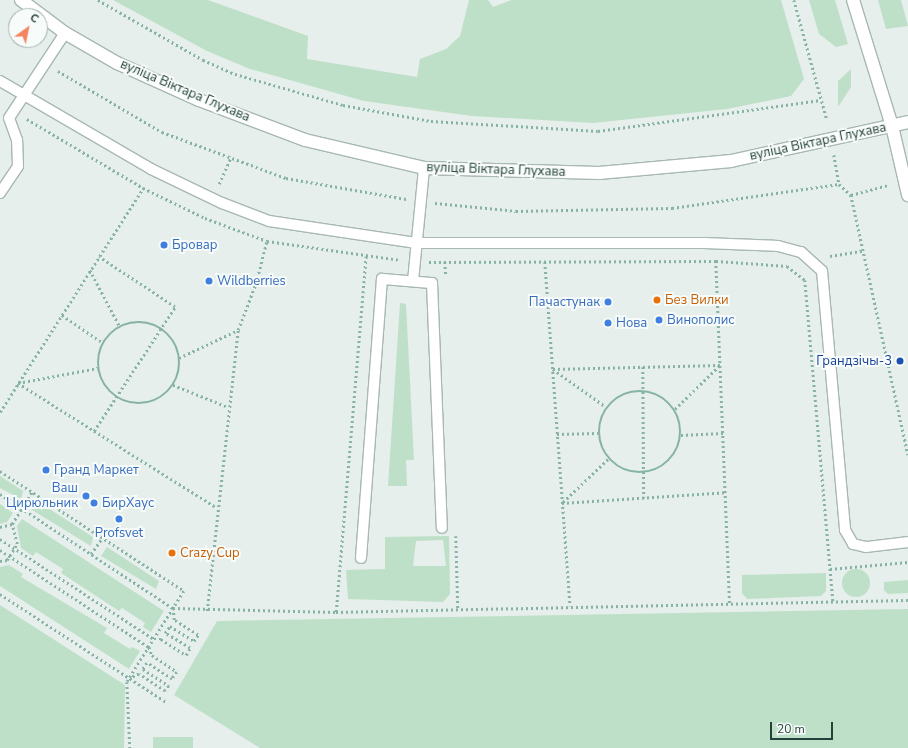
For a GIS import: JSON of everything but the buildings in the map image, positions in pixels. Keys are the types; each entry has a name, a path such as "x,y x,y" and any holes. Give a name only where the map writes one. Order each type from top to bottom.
{"street":[{"name":"вуліца Віктара Глухава","path":"21,0 65,33 117,63 199,100 298,137 424,168 599,173 731,161 908,122"},
{"path":"853,0 892,126 908,195"}],"lane":[{"path":"0,193 18,166 17,140 5,118 23,96 65,33"},
{"path":"0,81 23,96 151,169 228,206 269,221 416,243 704,243 778,246 802,252 822,271 845,530 853,544 866,547 908,542"},
{"path":"413,281 424,168"},
{"path":"361,558 382,280 413,281 432,284 442,528"}],"path":[{"path":"98,0 202,60 235,74 343,105 431,121 598,132 820,100"},
{"path":"794,0 820,100 827,120"},
{"path":"53,68 162,132 203,148 286,178 413,200"},
{"path":"21,115 143,188 267,241 256,283 238,330 216,507 207,611"},
{"path":"834,154 839,184 851,195 908,456"},
{"path":"851,195 905,180"},
{"path":"431,202 516,211 672,208 839,184"},
{"path":"0,412 143,188"},
{"path":"336,612 366,256"},
{"path":"94,431 175,307 99,257"},
{"path":"570,607 545,262 716,262 787,266 805,280 833,602"},
{"path":"716,262 730,604"},
{"path":"90,270 120,327"},
{"path":"62,315 103,343"},
{"path":"147,323 170,336 179,358 173,385 157,400 147,403 125,402 115,397 104,384 98,368 103,343 120,327 147,323"},
{"path":"179,358 238,330"},
{"path":"553,368 720,365"},
{"path":"675,409 720,365"},
{"path":"643,367 644,498"},
{"path":"18,383 98,368"},
{"path":"553,368 606,407"},
{"path":"18,383 216,507"},
{"path":"173,385 228,407"},
{"path":"643,390 666,399 675,409 681,435 670,460 644,473 619,468 608,459 598,433 606,407 628,392 643,390"},
{"path":"557,434 598,433"},
{"path":"681,435 723,433"},
{"path":"562,503 608,459"},
{"path":"0,471 184,592 129,678 130,748"},
{"path":"0,527 12,524 32,492"},
{"path":"562,503 726,492"},
{"path":"0,494 173,608 207,611 336,612 908,600"},
{"path":"0,561 9,556 17,544 12,524"},
{"path":"91,554 102,538"},
{"path":"0,539 154,639 161,639 186,655 190,648 165,632 170,626 194,641 198,635 174,620 173,608"},
{"path":"0,550 149,647 152,655 177,672 172,679 147,662 143,669 168,686 165,691 139,674 129,678"},
{"path":"830,569 908,562"},
{"path":"0,594 168,703"}],"green space":[{"path":"113,0 208,0 308,36 307,59 417,77 420,59 446,49 460,36 469,0 488,0 493,7 511,0 781,0 804,79 791,96 727,109 593,123 472,116 364,101 250,69 207,51"},
{"path":"809,0 835,0 848,44 836,47 819,34"},
{"path":"878,0 901,0 908,26 886,29"},
{"path":"851,69 851,87 838,107 838,81"},
{"path":"400,303 406,304 414,460 406,460 407,486 388,486"},
{"path":"0,476 23,491 21,499 0,488"},
{"path":"37,501 93,537 91,546 32,510 30,507"},
{"path":"0,504 13,513 7,522 0,524"},
{"path":"22,519 164,611 151,632 143,627 145,623 122,608 119,611 61,573 63,569 36,552 33,556 21,548 17,526"},
{"path":"449,536 450,594 443,602 348,599 346,570 385,569 385,537","holes":["443,540 446,566 413,566 416,541"]},
{"path":"107,547 159,581 156,589 101,556"},
{"path":"9,565 23,574 21,577 107,628 104,633 130,649 132,647 140,651 129,669 0,586 0,567"},
{"path":"856,569 866,573 870,583 866,593 856,597 846,593 842,583 846,573"},
{"path":"826,573 826,591 821,596 747,599 742,593 742,575"},
{"path":"908,580 908,593 888,594 884,590 884,582"},
{"path":"0,605 125,685 124,748 0,748"},
{"path":"908,609 908,748 260,748 174,695 217,621"},
{"path":"153,737 193,737 193,748 153,748"}],"place":[{"name":"Бровар","path":"164,245"},
{"name":"Wildberries","path":"209,281"},
{"name":"Без Вилки","path":"657,300"},
{"name":"Пачастунак","path":"608,302"},
{"name":"Винополис","path":"659,320"},
{"name":"Нова","path":"608,323"},
{"name":"Грандзічы-3","path":"900,361"},
{"name":"Гранд Маркет","path":"46,470"},
{"name":"Ваш Цирюльник","path":"86,496"},
{"name":"БирХаус","path":"94,503"},
{"name":"Profsvet","path":"119,519"},
{"name":"Crazy Cup","path":"172,553"}]}
